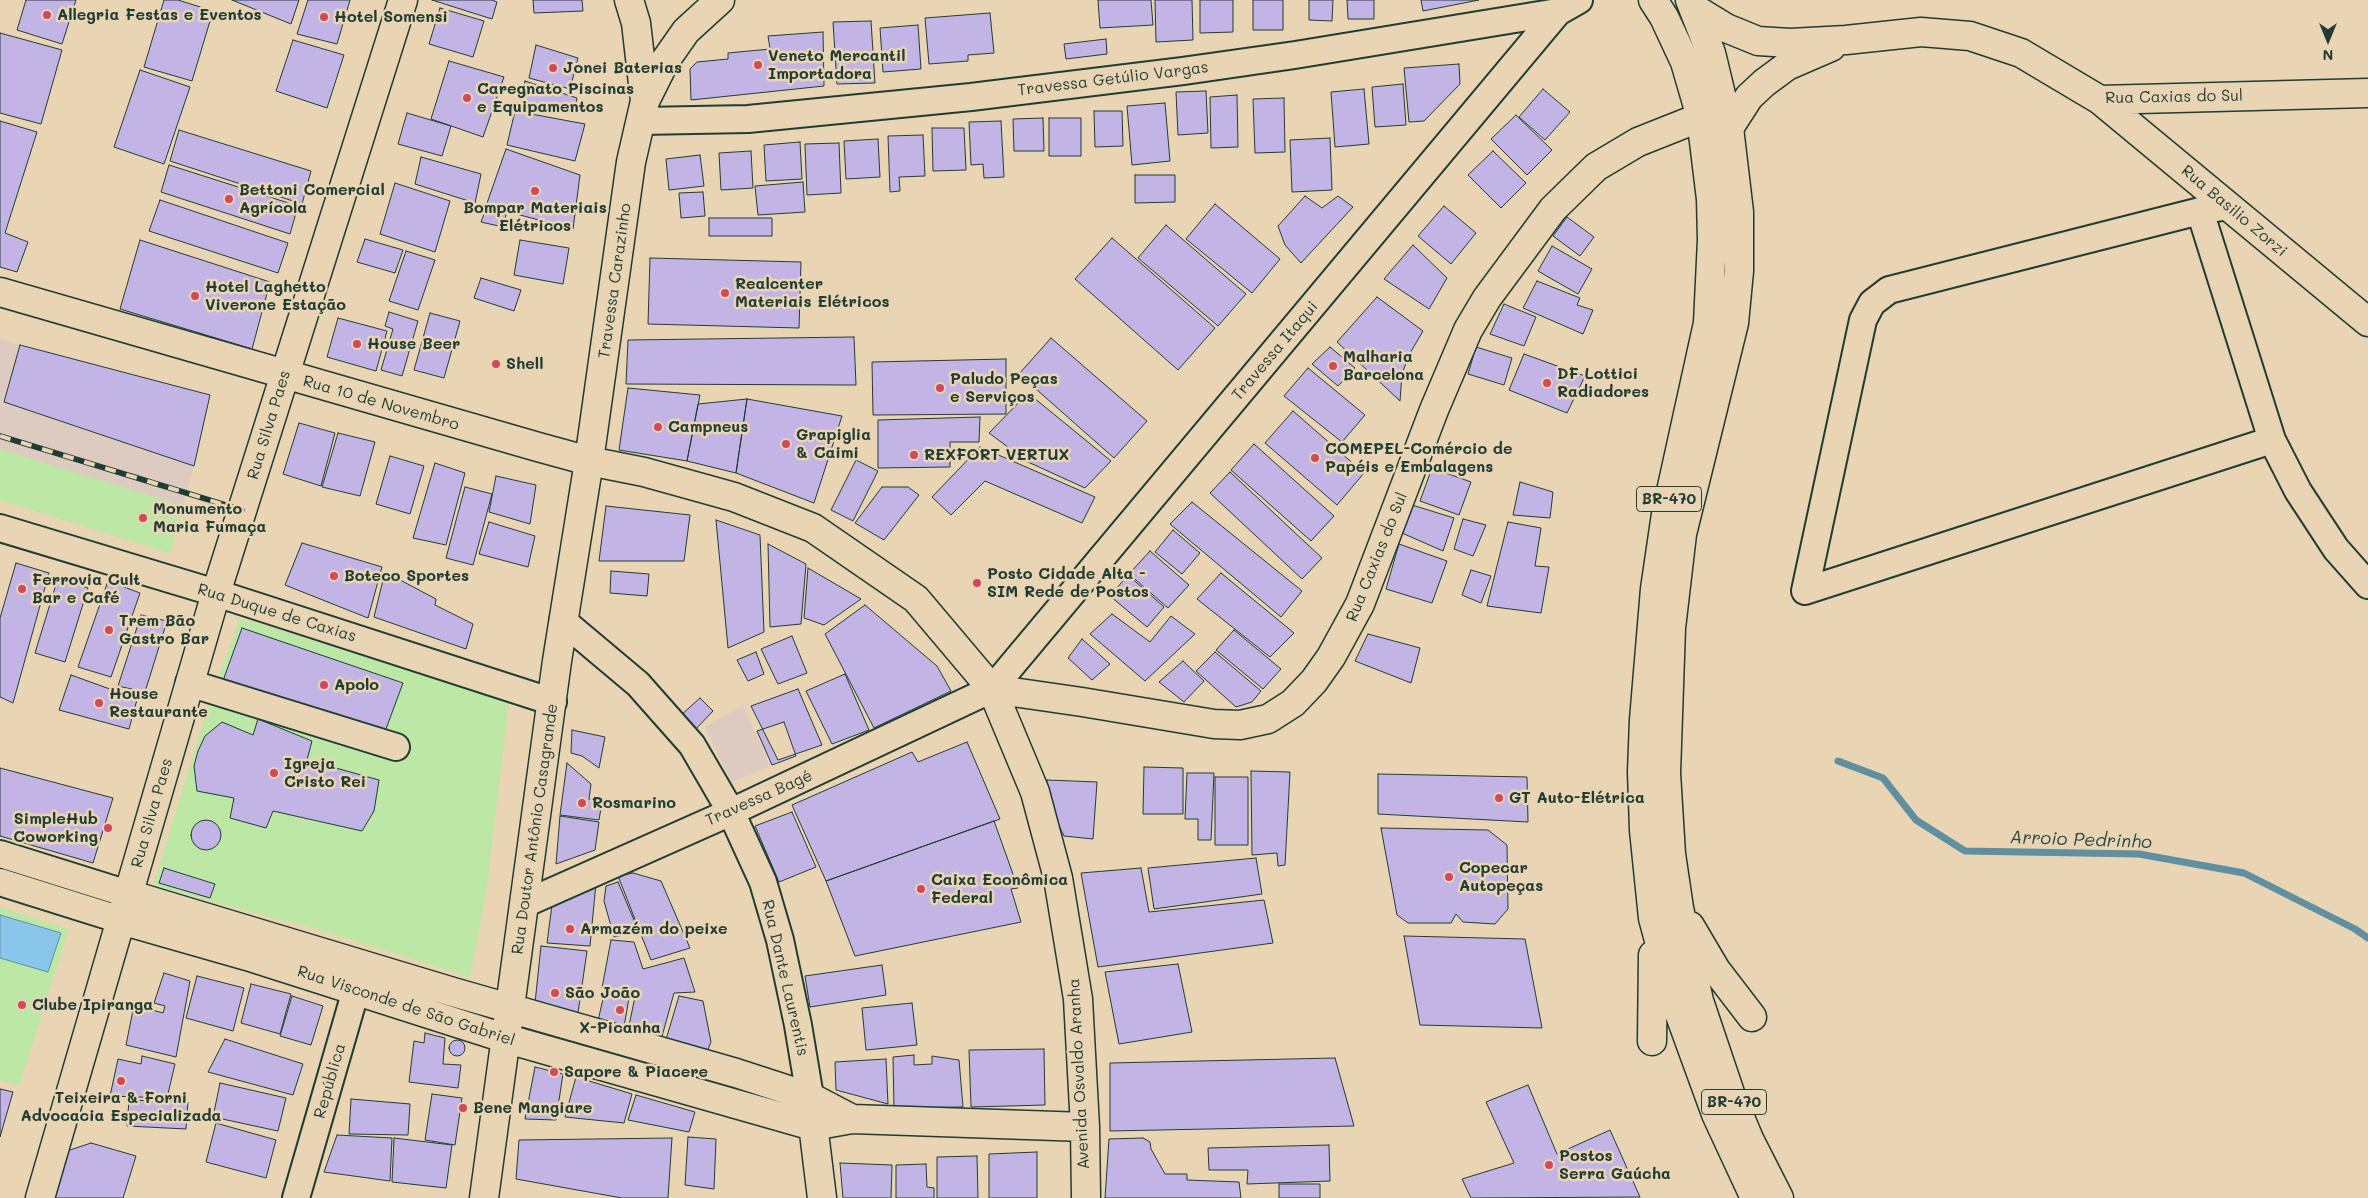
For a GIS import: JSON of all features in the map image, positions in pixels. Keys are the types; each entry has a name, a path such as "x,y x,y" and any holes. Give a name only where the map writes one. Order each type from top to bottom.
{"main road":[{"name":"Rua Silva Paes","path":"40,1198 216,593 403,0"},
{"name":"Travessa Carazinho","path":"629,0 638,32 643,111"},
{"name":"Travessa Carazinho","path":"589,461 632,162 643,111 665,61 686,31 720,0"},
{"name":"BR-470","path":"1653,0 1664,18 1685,62 1701,117 1711,199 1708,323 1666,514 1655,589 1644,720 1642,772 1644,830 1653,918 1677,1007 1716,1114 1755,1198"},
{"name":"BR-470","path":"1692,5 1714,61 1729,128 1739,212 1739,271 1734,323 1682,534 1671,628 1666,774 1672,854 1679,908 1699,1001 1731,1096 1749,1139 1779,1198"},
{"name":"Rua Caxias do Sul","path":"1692,5 1726,28 1758,40 1790,43 1846,40 1921,32 1970,36 2021,53 2100,100 2368,93"},
{"name":"Rua Caxias do Sul","path":"1729,128 1749,97 1764,83 1787,66 1846,40"},
{"name":"Rua Basilio Zorzi","path":"2100,100 2368,322"},
{"name":"Rua Caxias do Sul","path":"992,690 1214,724 1240,725 1268,719 1293,703 1314,682 1331,657 1360,604 1434,410 1468,330 1487,298 1553,209 1596,167 1638,142 1701,117"},
{"name":"Rua 10 de Novembro","path":"0,292 284,376 589,461"},
{"name":"Avenida Osvaldo Aranha","path":"589,461 644,472 734,497 813,528 916,599 992,690 1035,792 1058,878 1078,999 1085,1128 1086,1198"},
{"name":"Rua Doutor Antônio Casagrande","path":"484,1198 504,1038 510,1007 563,620 589,461"},
{"name":"Rua Visconde de São Gabriel","path":"128,894 252,944 356,990 504,1038 813,1126"},
{"path":"1679,908 1716,970 1752,1017"},
{"path":"1652,1041 1653,918"},
{"name":"Rua Visconde de São Gabriel","path":"122,920 364,964 736,1073 810,1097 852,1119"},
{"name":"Rua Dante Laurentis","path":"810,1097 822,1198"},
{"path":"813,1126 852,1119 1085,1128"}],"street":[{"name":"Travessa Getúlio Vargas","path":"643,111 748,119 1071,86 1295,55 1569,6"},
{"name":"Travessa Itaqui","path":"992,690 1569,6"},
{"path":"2227,206 2200,211 1889,290 1872,303 1863,320 1805,591 2272,440"},
{"path":"2200,211 2272,440 2298,492 2336,549 2368,585"},
{"name":"Rua Duque de Caxias","path":"0,528 216,593 553,702"},
{"name":"Rua Dante Laurentis","path":"563,620 638,684 692,746 730,812 763,882 780,940 798,1025 810,1097"},
{"path":"189,683 396,747"},
{"name":"Travessa Bagé","path":"524,904 730,812 992,690"},
{"name":"Rua Visconde de São Gabriel","path":"0,854 128,894"},
{"name":"Rua Visconde de São Gabriel","path":"0,882 122,920"},
{"name":"República","path":"296,1198 364,964"}],"shaded area":[{"path":"0,339 20,345 5,402 194,466 170,553 0,500"},
{"path":"743,705 770,767 731,782 705,727"}],"green space":[{"path":"0,449 184,506 170,553 0,500"},
{"path":"240,618 509,701 486,894 470,977 317,929 153,886 211,698"},
{"name":"Clube Ipiranga","path":"0,907 69,929 19,1086 0,1080"}],"water":[{"path":"0,915 61,933 48,972 0,958"}],"building":[{"name":"Allegria Festas e Eventos","path":"26,0 76,0 62,44 17,30"},
{"path":"164,0 178,0 213,11 192,81 144,67"},
{"path":"232,0 299,0 291,24"},
{"name":"Hotel Somensi","path":"308,0 350,0 337,44 297,34"},
{"path":"432,0 492,0 497,2 492,19"},
{"path":"533,0 582,0 583,11 534,13"},
{"path":"1098,0 1151,0 1153,25 1100,28"},
{"path":"1155,0 1192,0 1193,40 1156,42"},
{"path":"1200,0 1233,0 1233,32 1200,33"},
{"path":"1253,0 1283,0 1283,30 1253,30"},
{"path":"1309,0 1333,0 1332,21 1309,20"},
{"path":"1347,0 1374,0 1374,19 1348,19"},
{"path":"1421,0 1479,0 1423,11"},
{"path":"440,8 484,21 473,57 429,44"},
{"path":"990,13 994,53 968,55 968,61 929,64 925,18"},
{"path":"871,21 875,83 837,84 833,22"},
{"path":"918,25 921,69 883,72 880,28"},
{"name":"Veneto Mercantil Importadora","path":"823,32 824,86 691,100 690,69 697,62 728,59 728,53 770,49 768,36"},
{"path":"0,33 62,50 41,124 0,113"},
{"path":"1106,39 1107,54 1066,59 1064,44"},
{"path":"293,40 344,55 327,108 276,91"},
{"name":"Jonei Baterias","path":"536,45 578,58 570,89 529,78"},
{"name":"Caregnato Piscinas e Equipamentos","path":"449,61 504,77 483,137 431,119"},
{"path":"1459,64 1460,84 1424,121 1409,122 1404,68"},
{"path":"140,70 190,87 164,164 114,147"},
{"path":"525,81 577,98 574,113 521,101"},
{"path":"1403,84 1406,125 1375,127 1372,87"},
{"path":"1364,89 1369,144 1335,147 1331,92"},
{"path":"1543,89 1570,112 1545,140 1519,117"},
{"path":"1206,91 1208,133 1178,135 1176,92"},
{"path":"1237,95 1238,147 1211,148 1210,97"},
{"path":"1284,98 1285,152 1255,153 1253,99"},
{"path":"1165,103 1170,161 1132,165 1127,106"},
{"path":"515,111 585,124 575,161 507,145"},
{"path":"1094,111 1122,111 1123,146 1095,147"},
{"path":"407,113 451,126 442,156 398,144"},
{"path":"1516,115 1552,150 1527,175 1491,139"},
{"path":"1043,118 1044,151 1014,151 1013,119"},
{"path":"1049,118 1081,118 1081,156 1049,156"},
{"path":"0,121 37,132 5,233 28,242 17,272 0,267"},
{"path":"1001,121 1004,177 984,178 983,164 971,165 969,122"},
{"path":"932,128 964,128 966,170 933,171"},
{"path":"179,130 311,171 302,204 170,161"},
{"path":"923,135 925,176 899,177 900,191 890,192 888,136"},
{"path":"1330,138 1332,190 1292,192 1290,140"},
{"path":"878,139 880,177 846,179 844,141"},
{"path":"800,142 802,179 766,181 764,145"},
{"path":"839,143 841,193 807,195 805,144"},
{"name":"Bompar Materiais Elétricos","path":"506,149 580,175 573,229 486,206"},
{"path":"751,151 753,188 721,190 719,153"},
{"path":"1493,151 1526,183 1501,208 1468,175"},
{"path":"700,155 704,186 669,190 666,159"},
{"path":"421,157 481,174 475,203 415,184"},
{"name":"Bettoni Comercial Agrícola","path":"169,165 298,206 290,234 161,192"},
{"path":"1135,175 1175,175 1175,202 1135,203"},
{"path":"803,182 805,212 758,215 755,186"},
{"path":"395,183 450,201 435,252 380,234"},
{"path":"703,192 705,216 681,218 679,193"},
{"path":"1305,196 1322,208 1338,196 1353,207 1301,263 1285,245 1278,226"},
{"path":"160,200 288,243 278,273 149,231"},
{"path":"1215,204 1280,259 1252,293 1186,239"},
{"path":"1444,206 1476,233 1451,264 1418,236"},
{"path":"486,209 506,215 503,227 481,222"},
{"path":"1567,217 1594,237 1580,256 1553,236"},
{"path":"709,218 772,218 772,236 709,236"},
{"path":"1166,225 1246,294 1218,326 1138,258"},
{"path":"1112,238 1215,328 1178,370 1075,279"},
{"path":"365,239 403,250 395,273 357,262"},
{"name":"Hotel Laghetto Viverone Estação","path":"140,240 270,282 252,349 120,309"},
{"path":"520,240 569,248 563,284 514,275"},
{"path":"1413,245 1447,278 1429,309 1384,279"},
{"path":"1552,246 1592,269 1578,294 1538,271"},
{"path":"406,251 435,260 418,310 389,301"},
{"name":"Realcenter Materiais Elétricos","path":"650,258 801,262 799,328 648,324"},
{"path":"481,278 521,290 514,311 474,298"},
{"path":"1537,281 1580,298 1577,305 1593,310 1583,334 1523,308"},
{"path":"1377,297 1423,331 1409,355 1402,374 1400,401 1337,342"},
{"path":"1504,304 1536,317 1524,346 1490,334"},
{"path":"389,312 418,321 402,376 381,370 393,329 385,326"},
{"path":"430,313 460,321 444,378 414,370"},
{"name":"House Beer","path":"338,318 387,331 376,371 327,357"},
{"path":"854,337 856,385 626,384 628,340"},
{"path":"1051,338 1147,421 1114,458 1019,374"},
{"path":"20,345 210,395 194,466 4,402"},
{"name":"Malharia Barcelona","path":"1330,347 1355,368 1338,386 1312,364"},
{"path":"1476,347 1512,358 1504,385 1468,374"},
{"name":"DF Lottici Radiadores","path":"1524,354 1585,376 1567,413 1509,390"},
{"name":"Paludo Peças e Serviços","path":"1006,359 1006,414 873,415 872,362"},
{"path":"1308,368 1365,415 1342,442 1284,396"},
{"name":"Campneus","path":"628,388 700,395 687,461 619,450"},
{"path":"1028,393 1111,461 1085,488 1028,462 989,433"},
{"path":"747,399 736,473 687,461 698,404"},
{"name":"Grapiglia & Caimi","path":"747,399 842,416 814,503 736,473"},
{"name":"COMEPEL-Comércio de Papéis e Embalagens","path":"1293,411 1364,473 1337,505 1265,443"},
{"name":"REXFORT VERTUX","path":"980,417 979,442 950,442 950,467 878,468 878,420"},
{"path":"299,423 335,433 321,486 283,474"},
{"path":"338,433 375,442 360,496 322,487"},
{"path":"1254,444 1334,516 1311,541 1231,470"},
{"path":"980,447 1095,497 1082,523 985,481 951,515 932,497"},
{"path":"390,456 424,466 410,514 376,504"},
{"path":"856,460 878,471 853,521 831,510"},
{"path":"435,463 465,473 446,545 413,538"},
{"path":"1432,468 1471,482 1459,515 1420,501"},
{"path":"1230,472 1322,558 1302,579 1210,493"},
{"path":"496,476 536,485 530,524 489,512"},
{"path":"1520,482 1553,492 1550,518 1513,515"},
{"path":"465,487 492,494 473,565 446,558"},
{"path":"882,487 908,487 919,495 884,540 855,523"},
{"path":"1192,502 1302,591 1281,617 1170,524"},
{"path":"1412,505 1454,518 1443,551 1402,533"},
{"path":"606,506 690,515 684,561 599,561"},
{"path":"1463,519 1486,525 1473,556 1454,549"},
{"path":"716,520 760,535 764,632 728,648"},
{"path":"489,522 535,536 528,567 479,554"},
{"path":"1508,522 1541,528 1535,566 1549,567 1541,613 1487,606"},
{"path":"1173,530 1200,553 1182,574 1155,552"},
{"name":"Boteco Sportes","path":"302,543 382,567 368,618 285,585"},
{"path":"768,544 806,564 801,624 770,627"},
{"path":"1399,544 1447,561 1432,603 1386,589"},
{"path":"1150,551 1189,585 1168,608 1129,574"},
{"path":"16,563 49,573 13,703 0,697 0,618"},
{"path":"808,568 861,599 824,625 804,618"},
{"path":"1471,570 1491,576 1481,603 1462,595"},
{"path":"611,571 649,574 647,596 610,593"},
{"path":"385,572 436,599 435,605 473,624 466,649 374,617"},
{"path":"1221,573 1294,633 1270,657 1197,599"},
{"path":"1128,575 1164,607 1147,627 1110,596"},
{"path":"58,578 88,588 65,662 35,653"},
{"name":"Trem Bão Gastro Bar","path":"108,581 140,593 111,677 78,667"},
{"path":"865,605 937,666 951,691 874,728 825,634"},
{"path":"1112,614 1150,642 1171,616 1195,634 1145,681 1090,634"},
{"path":"141,615 167,621 145,692 118,686"},
{"path":"242,628 403,683 383,737 220,689"},
{"path":"1234,630 1281,669 1263,689 1216,650"},
{"path":"1368,634 1420,648 1411,683 1355,661"},
{"path":"792,636 807,673 778,684 761,649"},
{"path":"1082,639 1110,664 1092,680 1068,658"},
{"path":"756,652 764,674 748,681 737,660"},
{"path":"1215,652 1261,691 1252,702 1236,707 1196,671"},
{"path":"1183,661 1204,681 1184,702 1159,682"},
{"path":"845,674 869,730 832,744 806,691"},
{"name":"House Restaurante","path":"71,675 107,688 138,696 129,729 59,710"},
{"path":"798,689 822,745 778,760 751,706"},
{"path":"700,698 713,711 694,731 680,716"},
{"name":"Igreja Cristo Rei","path":"258,719 312,741 307,760 379,780 374,811 362,831 273,811 266,828 230,818 234,798 197,791 194,766 205,736 222,722 253,735"},
{"path":"784,722 796,756 772,765 757,731"},
{"path":"572,730 605,737 599,768 582,756 571,753"},
{"path":"967,742 1000,819 826,881 792,805 912,752 918,762"},
{"path":"567,763 591,784 589,799 602,802 599,820 560,815"},
{"path":"1144,767 1183,768 1183,814 1143,814"},
{"path":"0,768 113,798 93,863 0,836"},
{"path":"1251,771 1290,772 1285,865 1278,866 1277,853 1252,855"},
{"path":"1187,773 1214,773 1211,840 1198,840 1198,819 1185,819"},
{"path":"1378,774 1527,777 1528,822 1378,814"},
{"path":"1215,777 1248,777 1248,845 1215,845"},
{"path":"1047,780 1097,782 1093,839 1064,836 1047,801"},
{"path":"792,812 816,867 779,882 755,826"},
{"path":"560,816 599,822 595,850 556,864"},
{"path":"206,820 217,824 221,835 217,846 206,850 195,846 191,835 195,824"},
{"name":"Caixa Econômica Federal","path":"994,821 1018,888 1011,889 1021,922 855,956 826,881"},
{"name":"Copecar Autopeças","path":"1381,828 1488,830 1507,845 1508,909 1495,924 1463,922 1456,914 1451,923 1408,923 1397,915"},
{"path":"1256,858 1262,894 1154,909 1148,868"},
{"path":"164,868 215,884 210,898 159,883"},
{"path":"1141,868 1149,912 1264,900 1273,943 1098,967 1081,873"},
{"path":"633,873 661,881 690,948 651,960 618,876"},
{"path":"618,882 639,932 614,937 604,901 606,886"},
{"path":"596,883 590,946 547,943 553,897"},
{"path":"1404,936 1525,939 1542,1028 1420,1025"},
{"path":"611,940 634,942 643,969 684,958 695,992 674,993 661,1040 628,1030 635,997 602,988"},
{"path":"541,946 587,951 578,1013 535,1003"},
{"path":"1178,964 1192,1032 1119,1044 1105,972"},
{"path":"882,965 886,995 810,1007 805,976"},
{"path":"164,973 190,981 176,1057 126,1045 134,1005 163,1013 165,1006 154,1003"},
{"path":"197,976 244,988 233,1031 186,1018"},
{"path":"251,984 291,994 280,1034 241,1023"},
{"path":"605,990 629,998 624,1027 598,1021"},
{"path":"292,996 323,1006 311,1045 280,1036"},
{"path":"679,996 703,1001 711,1042 706,1054 665,1043"},
{"path":"912,1003 917,1045 866,1050 862,1008"},
{"path":"425,1033 445,1038 443,1064 461,1065 458,1088 409,1082 414,1041 424,1043"},
{"path":"225,1039 303,1064 293,1095 208,1072"},
{"path":"454,1040 460,1040 465,1045 463,1054 454,1056 449,1051 449,1045"},
{"path":"1044,1049 1045,1105 971,1107 969,1050"},
{"path":"914,1055 914,1065 932,1064 932,1056 959,1060 963,1107 894,1108 893,1057"},
{"path":"142,1056 175,1064 167,1098 110,1096 118,1059 141,1064"},
{"path":"1335,1058 1354,1126 1110,1131 1110,1063"},
{"path":"886,1059 888,1104 836,1090 835,1062"},
{"path":"535,1067 563,1074 556,1120 525,1119"},
{"path":"576,1077 632,1094 624,1123 565,1117"},
{"path":"220,1083 286,1098 278,1131 213,1117"},
{"path":"1528,1085 1557,1154 1610,1130 1640,1197 1471,1198 1462,1179 1514,1163 1486,1102"},
{"path":"0,1089 13,1092 0,1137"},
{"path":"432,1094 462,1098 455,1145 425,1140"},
{"path":"636,1095 695,1112 689,1132 628,1120"},
{"path":"351,1099 410,1104 408,1135 349,1134"},
{"path":"129,1100 188,1102 186,1129 127,1126"},
{"path":"216,1123 276,1140 266,1178 206,1162"},
{"path":"337,1135 392,1138 390,1181 324,1172"},
{"path":"688,1137 716,1139 714,1189 685,1185"},
{"path":"394,1138 452,1145 446,1188 392,1182"},
{"path":"672,1138 668,1198 622,1198 516,1179 519,1140"},
{"path":"1143,1138 1150,1142 1151,1149 1165,1174 1187,1174 1187,1180 1239,1182 1241,1198 1105,1198 1109,1139"},
{"path":"91,1143 136,1156 123,1198 54,1198 67,1151"},
{"path":"1329,1145 1330,1181 1247,1184 1248,1170 1209,1170 1208,1148"},
{"path":"1037,1152 1037,1198 989,1198 989,1154"},
{"path":"977,1156 978,1198 937,1198 937,1157"},
{"path":"840,1163 892,1165 891,1198 843,1198"},
{"path":"926,1164 927,1187 934,1188 934,1198 896,1198 896,1165"},
{"path":"1279,1184 1320,1184 1320,1198 1279,1198"}],"waterway":[{"name":"Arroio Pedrinho","path":"1838,761 1883,778 1916,820 1965,851 2139,854 2244,873 2355,929 2368,938"}],"railway":[{"path":"0,436 242,510"}],"place":[{"name":"Allegria Festas e Eventos","path":"47,15"},
{"name":"Hotel Somensi","path":"324,17"},
{"name":"Veneto Mercantil Importadora","path":"758,65"},
{"name":"Jonei Baterias","path":"553,68"},
{"name":"Caregnato Piscinas e Equipamentos","path":"467,98"},
{"name":"Bompar Materiais Elétricos","path":"535,191"},
{"name":"Bettoni Comercial Agrícola","path":"229,199"},
{"name":"Realcenter Materiais Elétricos","path":"725,293"},
{"name":"Hotel Laghetto Viverone Estação","path":"195,296"},
{"name":"House Beer","path":"357,344"},
{"name":"Shell","path":"496,364"},
{"name":"Malharia Barcelona","path":"1333,366"},
{"name":"DF Lottici Radiadores","path":"1547,383"},
{"name":"Paludo Peças e Serviços","path":"940,388"},
{"name":"Campneus","path":"658,427"},
{"name":"Grapiglia & Caimi","path":"786,444"},
{"name":"REXFORT VERTUX","path":"914,455"},
{"name":"COMEPEL-Comércio de Papéis e Embalagens","path":"1315,458"},
{"name":"Monumento Maria Fumaça","path":"143,518"},
{"name":"Boteco Sportes","path":"334,576"},
{"name":"Posto Cidade Alta - SIM Rede de Postos","path":"977,583"},
{"name":"Ferrovia Cult Bar e Café","path":"22,589"},
{"name":"Trem Bão Gastro Bar","path":"109,630"},
{"name":"Apolo","path":"324,685"},
{"name":"House Restaurante","path":"99,703"},
{"name":"Igreja Cristo Rei","path":"274,773"},
{"name":"GT Auto-Elétrica","path":"1499,798"},
{"name":"Rosmarino","path":"582,803"},
{"name":"SimpleHub Coworking","path":"108,828"},
{"name":"Copecar Autopeças","path":"1449,877"},
{"name":"Caixa Econômica Federal","path":"921,889"},
{"name":"Armazém do peixe","path":"570,929"},
{"name":"São João","path":"555,993"},
{"name":"Clube Ipiranga","path":"22,1005"},
{"name":"X-Picanha","path":"620,1010"},
{"name":"Sapore & Piacere","path":"554,1072"},
{"name":"Teixeira & Forni Advocacia Especializada","path":"121,1081"},
{"name":"Bene Mangiare","path":"463,1108"},
{"name":"Postos Serra Gaúcha","path":"1549,1165"}]}
